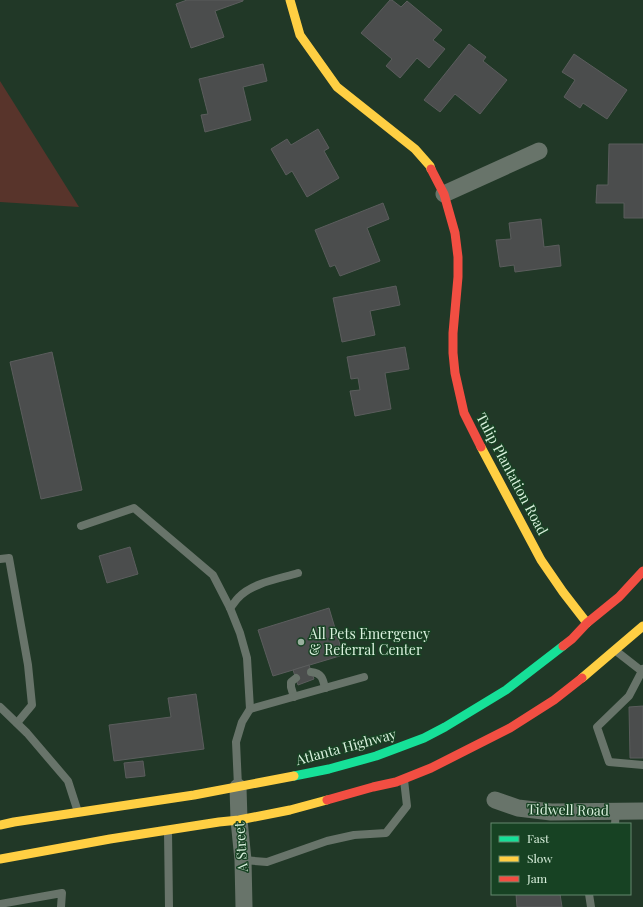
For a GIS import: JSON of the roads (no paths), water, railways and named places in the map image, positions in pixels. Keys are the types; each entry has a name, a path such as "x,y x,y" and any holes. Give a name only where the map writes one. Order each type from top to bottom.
{"main road":[{"name":"Tulip Plantation Road","path":"290,0 300,35 337,87 415,149 430,166 444,194 455,233 458,257 453,353 455,373 464,413 472,431 541,560 568,600 587,623"},
{"name":"Atlanta Highway","path":"0,825 238,787 329,769 376,756 424,738 506,690 539,666 572,639 587,623 619,597 643,570"},
{"path":"0,859 168,830 239,820 290,810 329,798 396,782 431,768 510,728 574,686 643,626"}],"street":[{"path":"444,194 539,151"},
{"name":"A Street","path":"238,787 239,820 243,860 244,907"},
{"name":"Tidwell Road","path":"496,800 518,808 615,818 643,811"}],"lane":[{"path":"80,526 134,508 213,575 230,608 240,633 247,658 250,709 242,722 236,742 238,787"},
{"path":"0,559 9,558 28,665 32,705 17,723"},
{"path":"230,608 238,598 255,586 298,573"},
{"path":"616,651 643,671 629,696 597,727 609,762 643,765"},
{"path":"311,672 317,673 322,677 326,688"},
{"path":"250,709 364,677"},
{"path":"294,697 291,682 296,678"},
{"path":"0,707 27,733 68,781 78,812"},
{"path":"243,860 267,862 327,841 354,835 386,833 407,806 404,779"},
{"path":"168,830 170,907"},
{"path":"0,904 62,893 61,907"},
{"path":"590,895 591,907"}],"place":[{"name":"All Pets Emergency & Referral Center","path":"301,642"}]}
